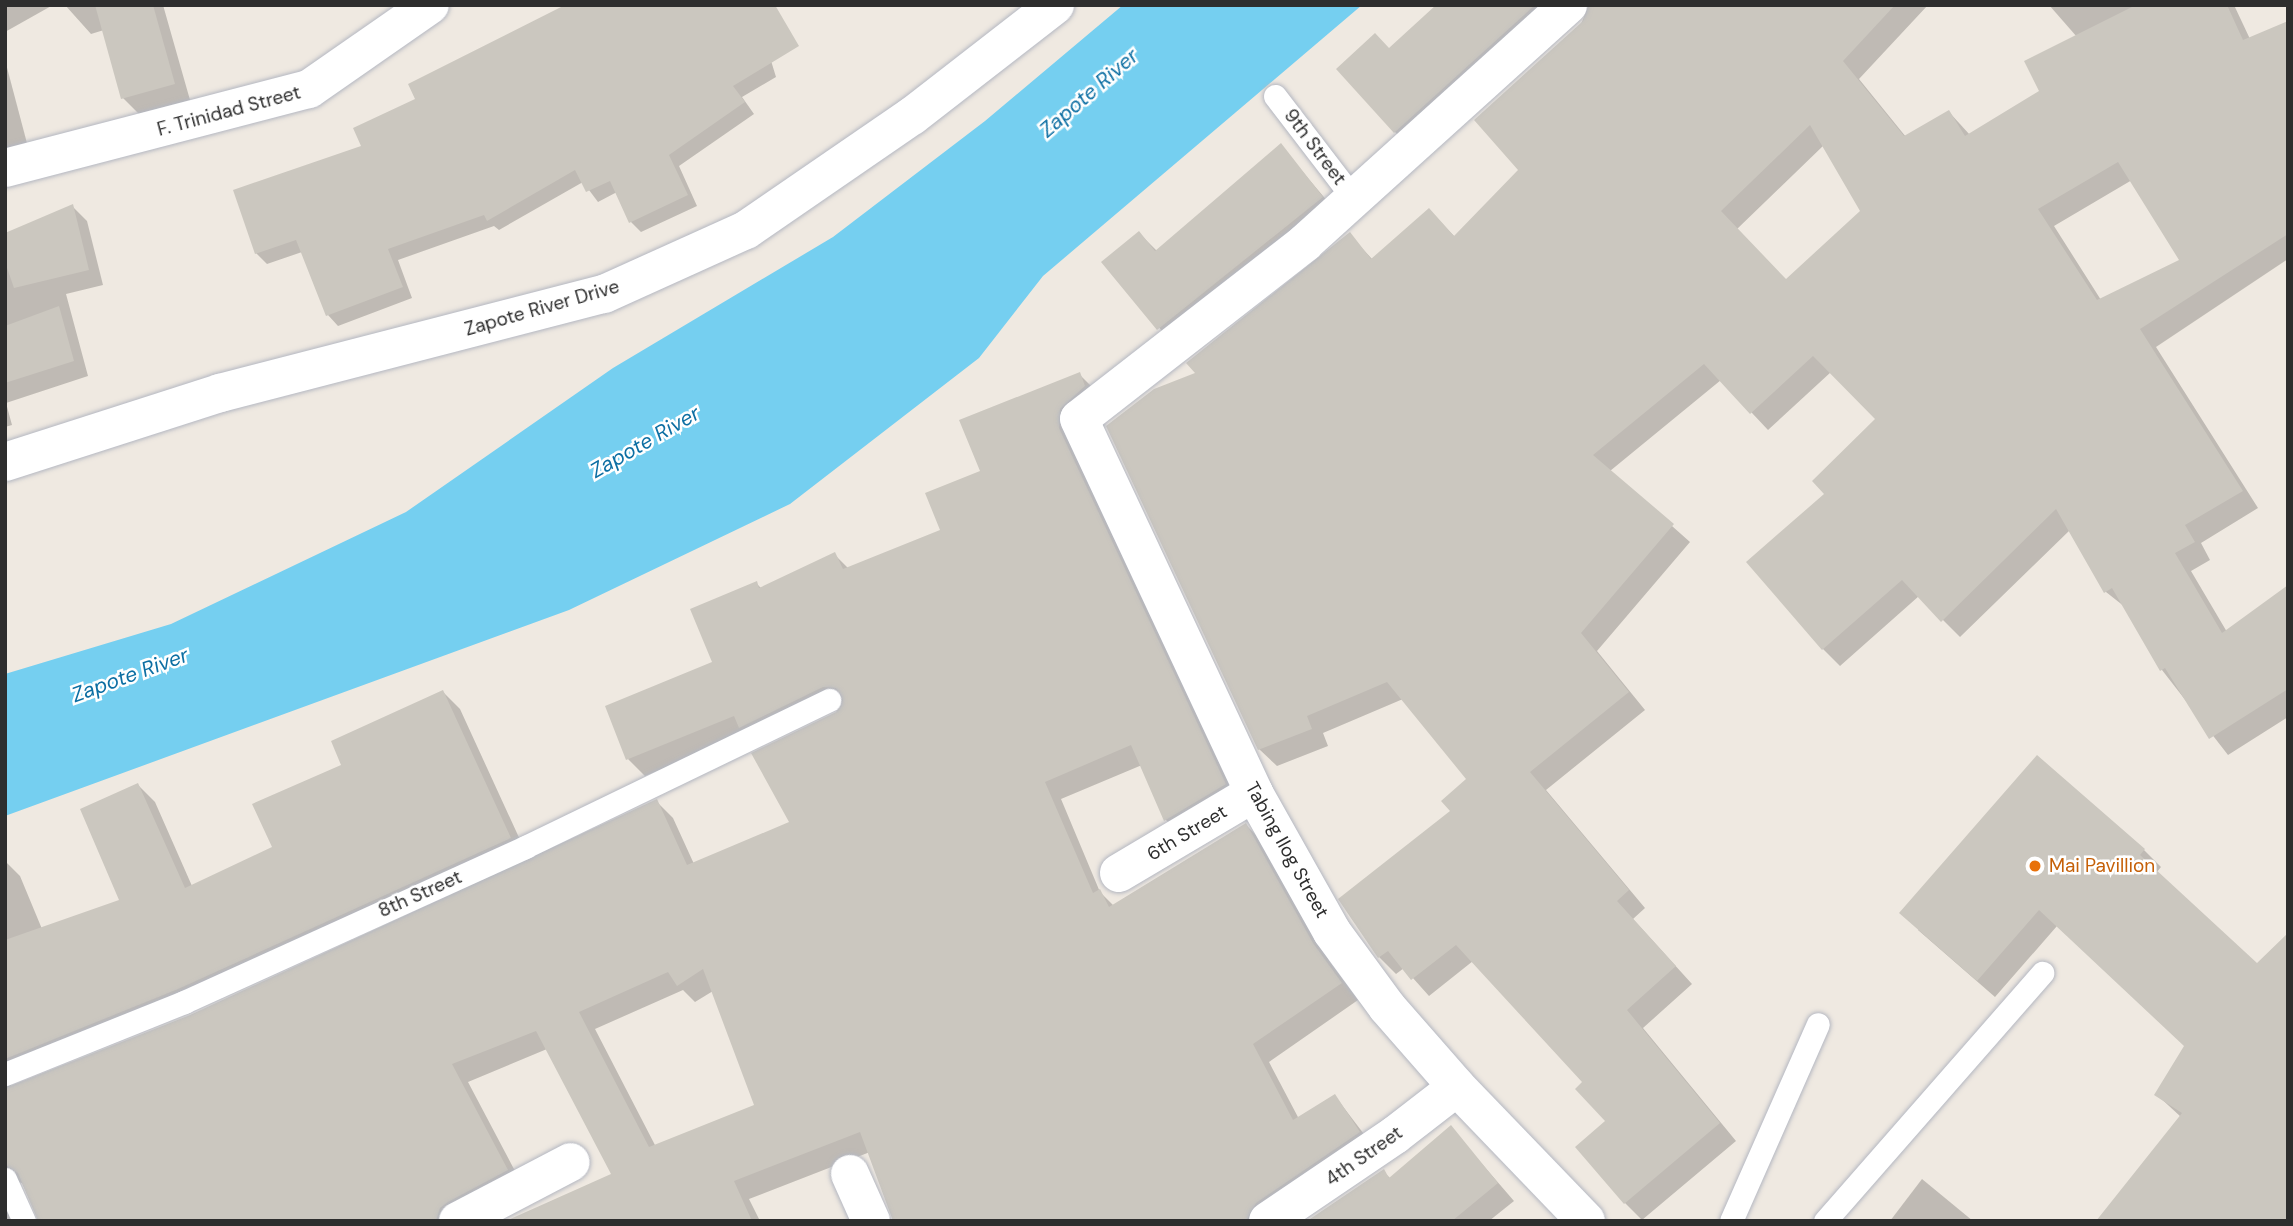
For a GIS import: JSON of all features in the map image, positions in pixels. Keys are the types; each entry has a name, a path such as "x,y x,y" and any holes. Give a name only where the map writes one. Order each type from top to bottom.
{"street":[{"name":"F. Trinidad Street","path":"5,168 309,89 430,5"},
{"name":"Zapote River Drive","path":"5,462 220,393 604,294 746,230 912,116 1055,5"},
{"path":"1354,199 1568,5"},
{"name":"Tabing Ilog Street","path":"1354,199 1305,243 1079,419 1255,793 1332,932 1387,1007 1457,1087 1586,1221"},
{"name":"6th Street","path":"1119,873 1255,793"},
{"name":"4th Street","path":"1271,1220 1457,1087"},
{"path":"458,1221 570,1162"},
{"path":"850,1174 871,1221"}],"lane":[{"name":"9th Street","path":"1275,96 1354,199"},
{"name":"8th Street","path":"5,1074 184,1002 424,893 829,700"},
{"path":"1825,1221 2042,973"},
{"path":"1731,1221 1818,1024"},
{"path":"5,1179 24,1221"}],"water":[{"name":"Zapote River","path":"1123,5 1362,5 1043,276 979,358 790,504 569,610 5,816 5,674 171,624 406,512 613,368 833,237 985,121"}],"building":[{"path":"95,5 153,5 175,84 121,99"},
{"path":"565,5 775,5 799,46 733,86 745,102 669,155 688,195 629,223 610,181 586,192 575,170 487,221 484,215 388,249 403,287 326,316 296,240 255,254 233,190 361,146 353,128 415,99 408,84"},
{"path":"1436,5 1535,5 1394,133 1336,69 1375,33 1389,48"},
{"path":"1589,5 1895,5 1843,61 1904,136 1949,110 1965,136 2039,91 2024,61 2136,5 2227,5 2243,40 2288,21 2288,234 2140,329 2243,491 2185,525 2195,542 2175,553 2222,633 2288,585 2288,689 2209,739 2165,668 2160,671 2112,588 2104,593 2056,509 1941,622 1902,580 1822,650 1746,562 1824,494 1812,481 1875,419 1813,356 1750,414 1704,364 1593,455 1674,524 1581,633 1629,692 1530,772 1629,890 1617,901 1676,966 1627,1010 1720,1123 1624,1204 1575,1147 1605,1121 1575,1089 1582,1082 1456,945 1411,980 1388,951 1378,958 1338,899 1450,811 1441,801 1466,779 1387,682 1307,716 1312,729 1258,750 1106,426 1154,389 1195,373 1186,363 1350,232 1371,259 1429,208 1454,236 1518,170 1474,120 1583,21","holes":["1810,125 1860,211 1786,279 1721,211","2118,162 2179,260 2097,300 2038,209"]},
{"path":"1281,143 1323,197 1157,330 1101,262 1139,231 1155,251"},
{"path":"73,204 89,270 14,288 5,262 5,233"},
{"path":"59,306 74,361 5,383 5,326"},
{"path":"1080,372 1085,386 1060,409 1059,428 1226,784 1164,821 1131,745 1045,782 1093,893 1100,889 1109,907 1246,823 1313,943 1342,983 1253,1044 1293,1120 1335,1094 1360,1132 1256,1203 1246,1221 893,1221 860,1132 734,1181 752,1221 506,1221 611,1174 536,1031 452,1064 508,1170 448,1202 440,1208 436,1221 38,1221 18,1173 5,1165 5,1088 190,1015 657,799 687,865 789,822 751,753 836,712 843,700 836,688 823,687 739,728 734,716 626,760 605,706 712,662 690,609 757,581 759,588 835,552 843,569 940,530 925,493 980,471 959,420","holes":["703,969 754,1105 649,1147 579,1012 668,972 677,986"]},
{"path":"443,690 511,838 178,989 5,1059 5,940 119,900 80,809 138,783 185,888 272,847 252,804 341,765 331,741"},
{"path":"2037,755 2145,849 2140,855 2257,963 2288,933 2288,1221 2096,1221 2182,1113 2154,1095 2184,1046 2039,910 1977,981 1899,913"},
{"path":"1451,1125 1498,1183 1452,1221 1307,1221 1384,1169 1389,1178"}],"place":[{"name":"Mai Pavillion","path":"2035,866"}]}
